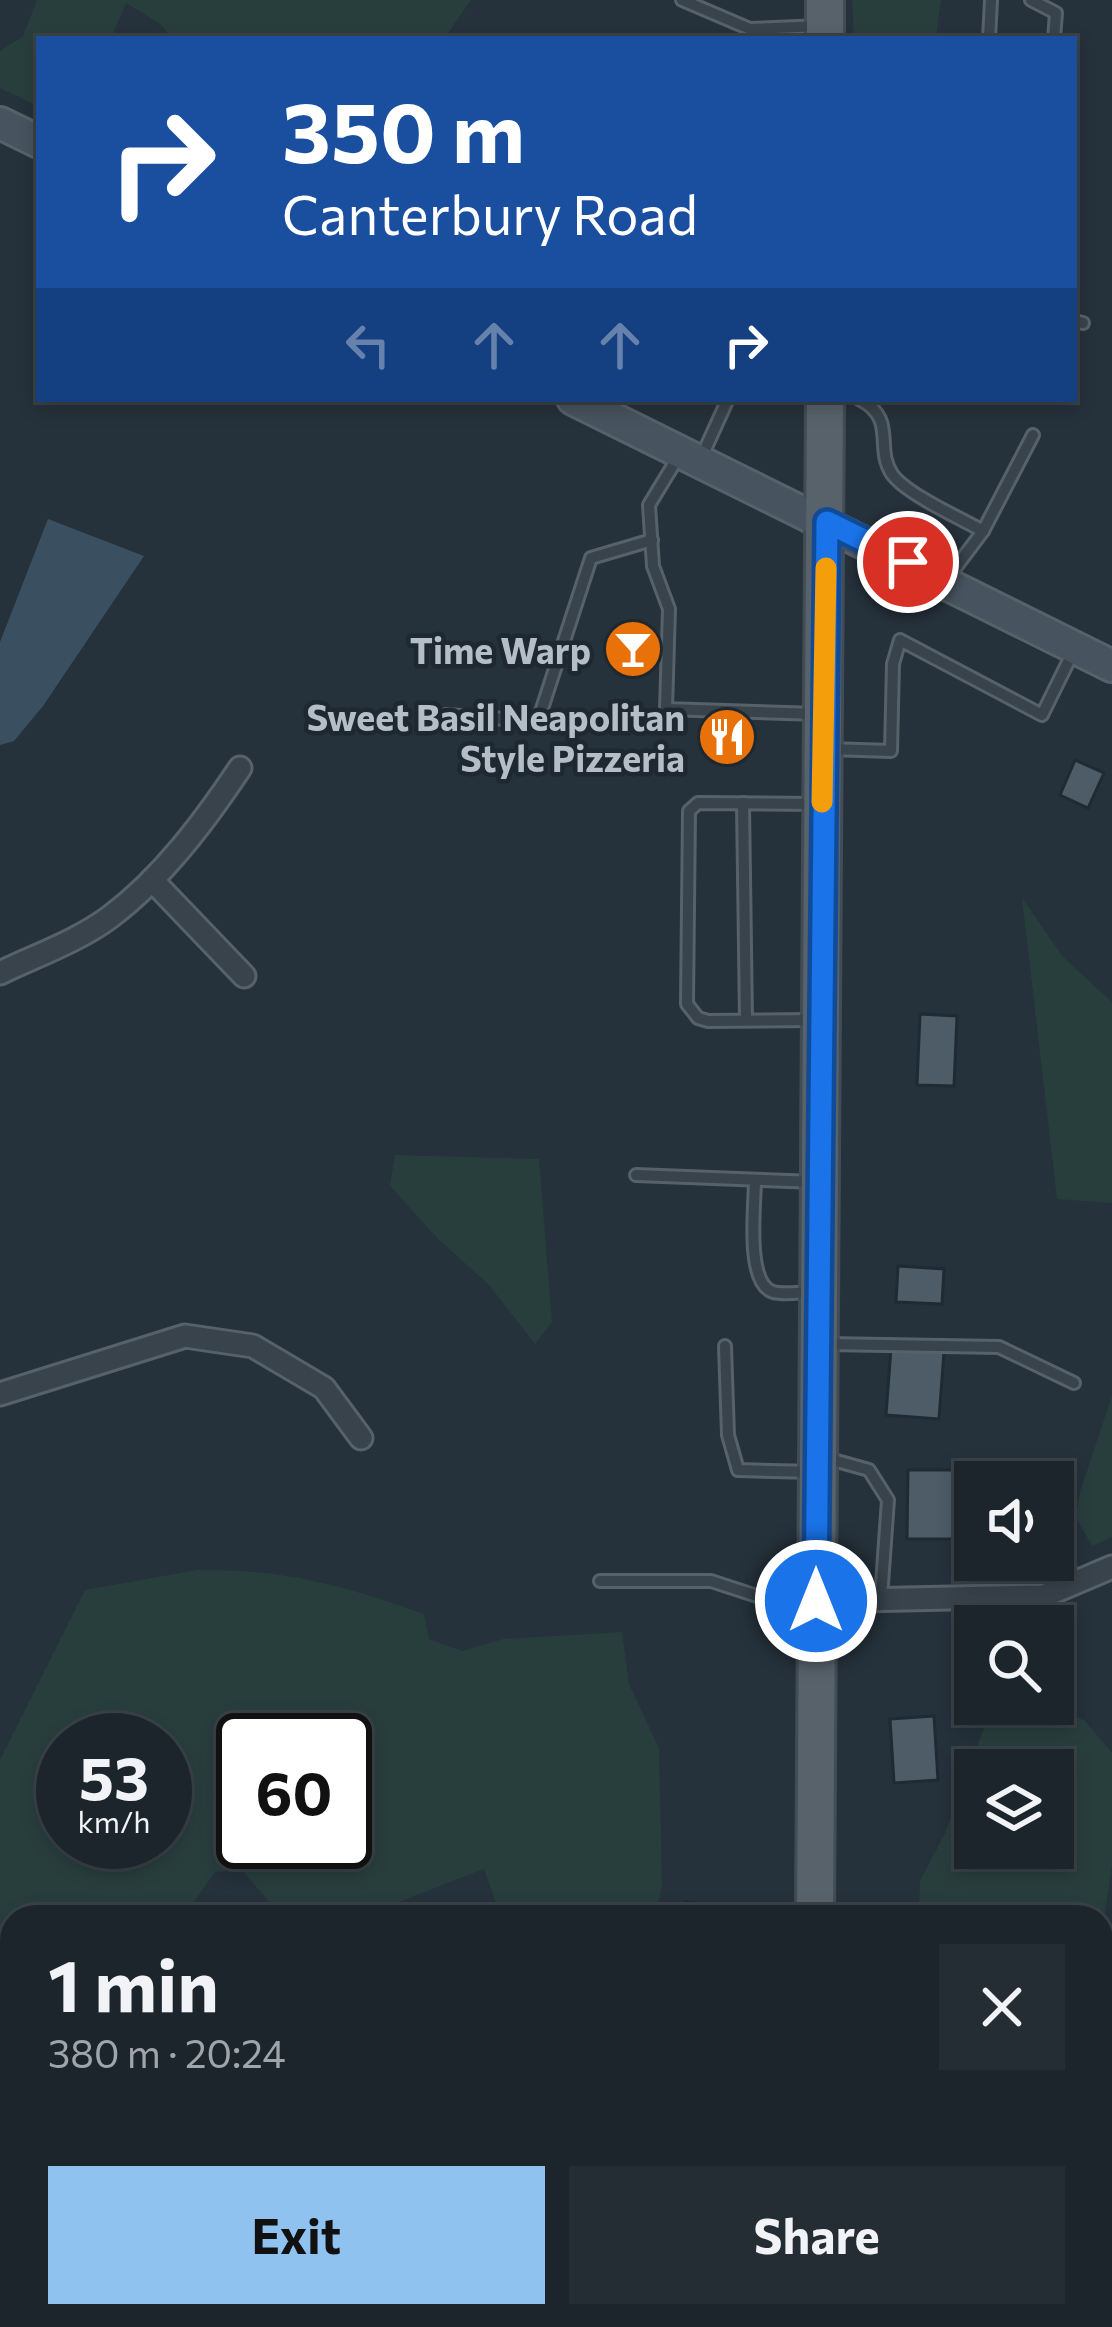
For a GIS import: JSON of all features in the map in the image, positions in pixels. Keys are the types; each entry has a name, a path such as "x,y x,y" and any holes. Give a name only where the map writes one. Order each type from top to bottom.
{"main road":[{"path":"815,1905 825,402"}],"street":[{"path":"0,123 36,141"},
{"path":"607,406 691,456 1112,666"},
{"path":"0,973 107,920 152,880 212,811 240,768"},
{"path":"152,880 244,976"},
{"path":"0,1394 185,1336 253,1346 324,1388 362,1438"},
{"path":"816,1601 1044,1596 1112,1567"}],"lane":[{"path":"682,0 750,29 825,21"},
{"path":"989,36 991,0"},
{"path":"1031,0 1056,14"},
{"path":"1054,36 1056,14 1066,0"},
{"path":"726,402 691,456 650,505 653,566 669,609 666,709 822,731 891,751 893,664 900,640 1042,715 1076,647"},
{"path":"865,402 885,426 885,460 895,479 982,531"},
{"path":"945,581 982,531 1033,436"},
{"path":"446,715 538,721 591,558 652,540"},
{"path":"820,1020 708,1021 698,1018 687,1004 689,812 698,803 822,804"},
{"path":"743,803 746,1021"},
{"path":"636,1175 819,1183"},
{"path":"755,1180 754,1256 762,1284 772,1292 818,1292"},
{"path":"818,1343 999,1348 1074,1383"},
{"path":"725,1346 728,1435 738,1470 817,1464 868,1470 881,1485 888,1500 880,1600"},
{"path":"601,1581 711,1581 769,1600 816,1601"}],"green space":[{"path":"37,0 471,0 446,36 170,36 159,23 126,3 112,36 36,36 36,106 0,88 0,51 23,36"},
{"path":"852,0 941,0 936,36 854,36"},
{"path":"1022,898 1063,957 1112,1002 1112,1203 1057,1199"},
{"path":"395,1155 539,1159 552,1322 535,1344 488,1284 390,1186"},
{"path":"1112,1396 1112,1537 1092,1546 1076,1517"},
{"path":"197,1570 285,1576 339,1587 424,1614 429,1639 462,1651 503,1639 622,1632 629,1684 659,1748 662,1887 657,1905 497,1905 484,1869 391,1905 272,1905 242,1870 215,1872 192,1905 0,1905 0,1760 85,1590"},
{"path":"1074,1717 1084,1720 1112,1753 1112,1865 1106,1905 919,1905 920,1881 954,1808 954,1869 1074,1869 1074,1749 976,1749 985,1725 1074,1725"}],"water":[{"path":"48,519 144,556 43,706 14,741 0,745 0,642"}],"building":[{"path":"1075,760 1104,773 1088,808 1060,795"},
{"path":"920,1014 957,1016 954,1086 917,1085"},
{"path":"898,1266 944,1269 942,1304 896,1302"},
{"path":"891,1348 944,1352 939,1419 886,1415"},
{"path":"908,1470 954,1470 954,1539 907,1539"},
{"path":"934,1716 938,1780 894,1783 890,1719"}],"slow traffic":[{"path":"822,802 826,568"}],"place":[{"name":"Time Warp","path":"633,649"},
{"name":"Sweet Basil Neapolitan Style Pizzeria","path":"727,737"}],"route":[{"path":"816,1601 827,522 908,562"}]}
